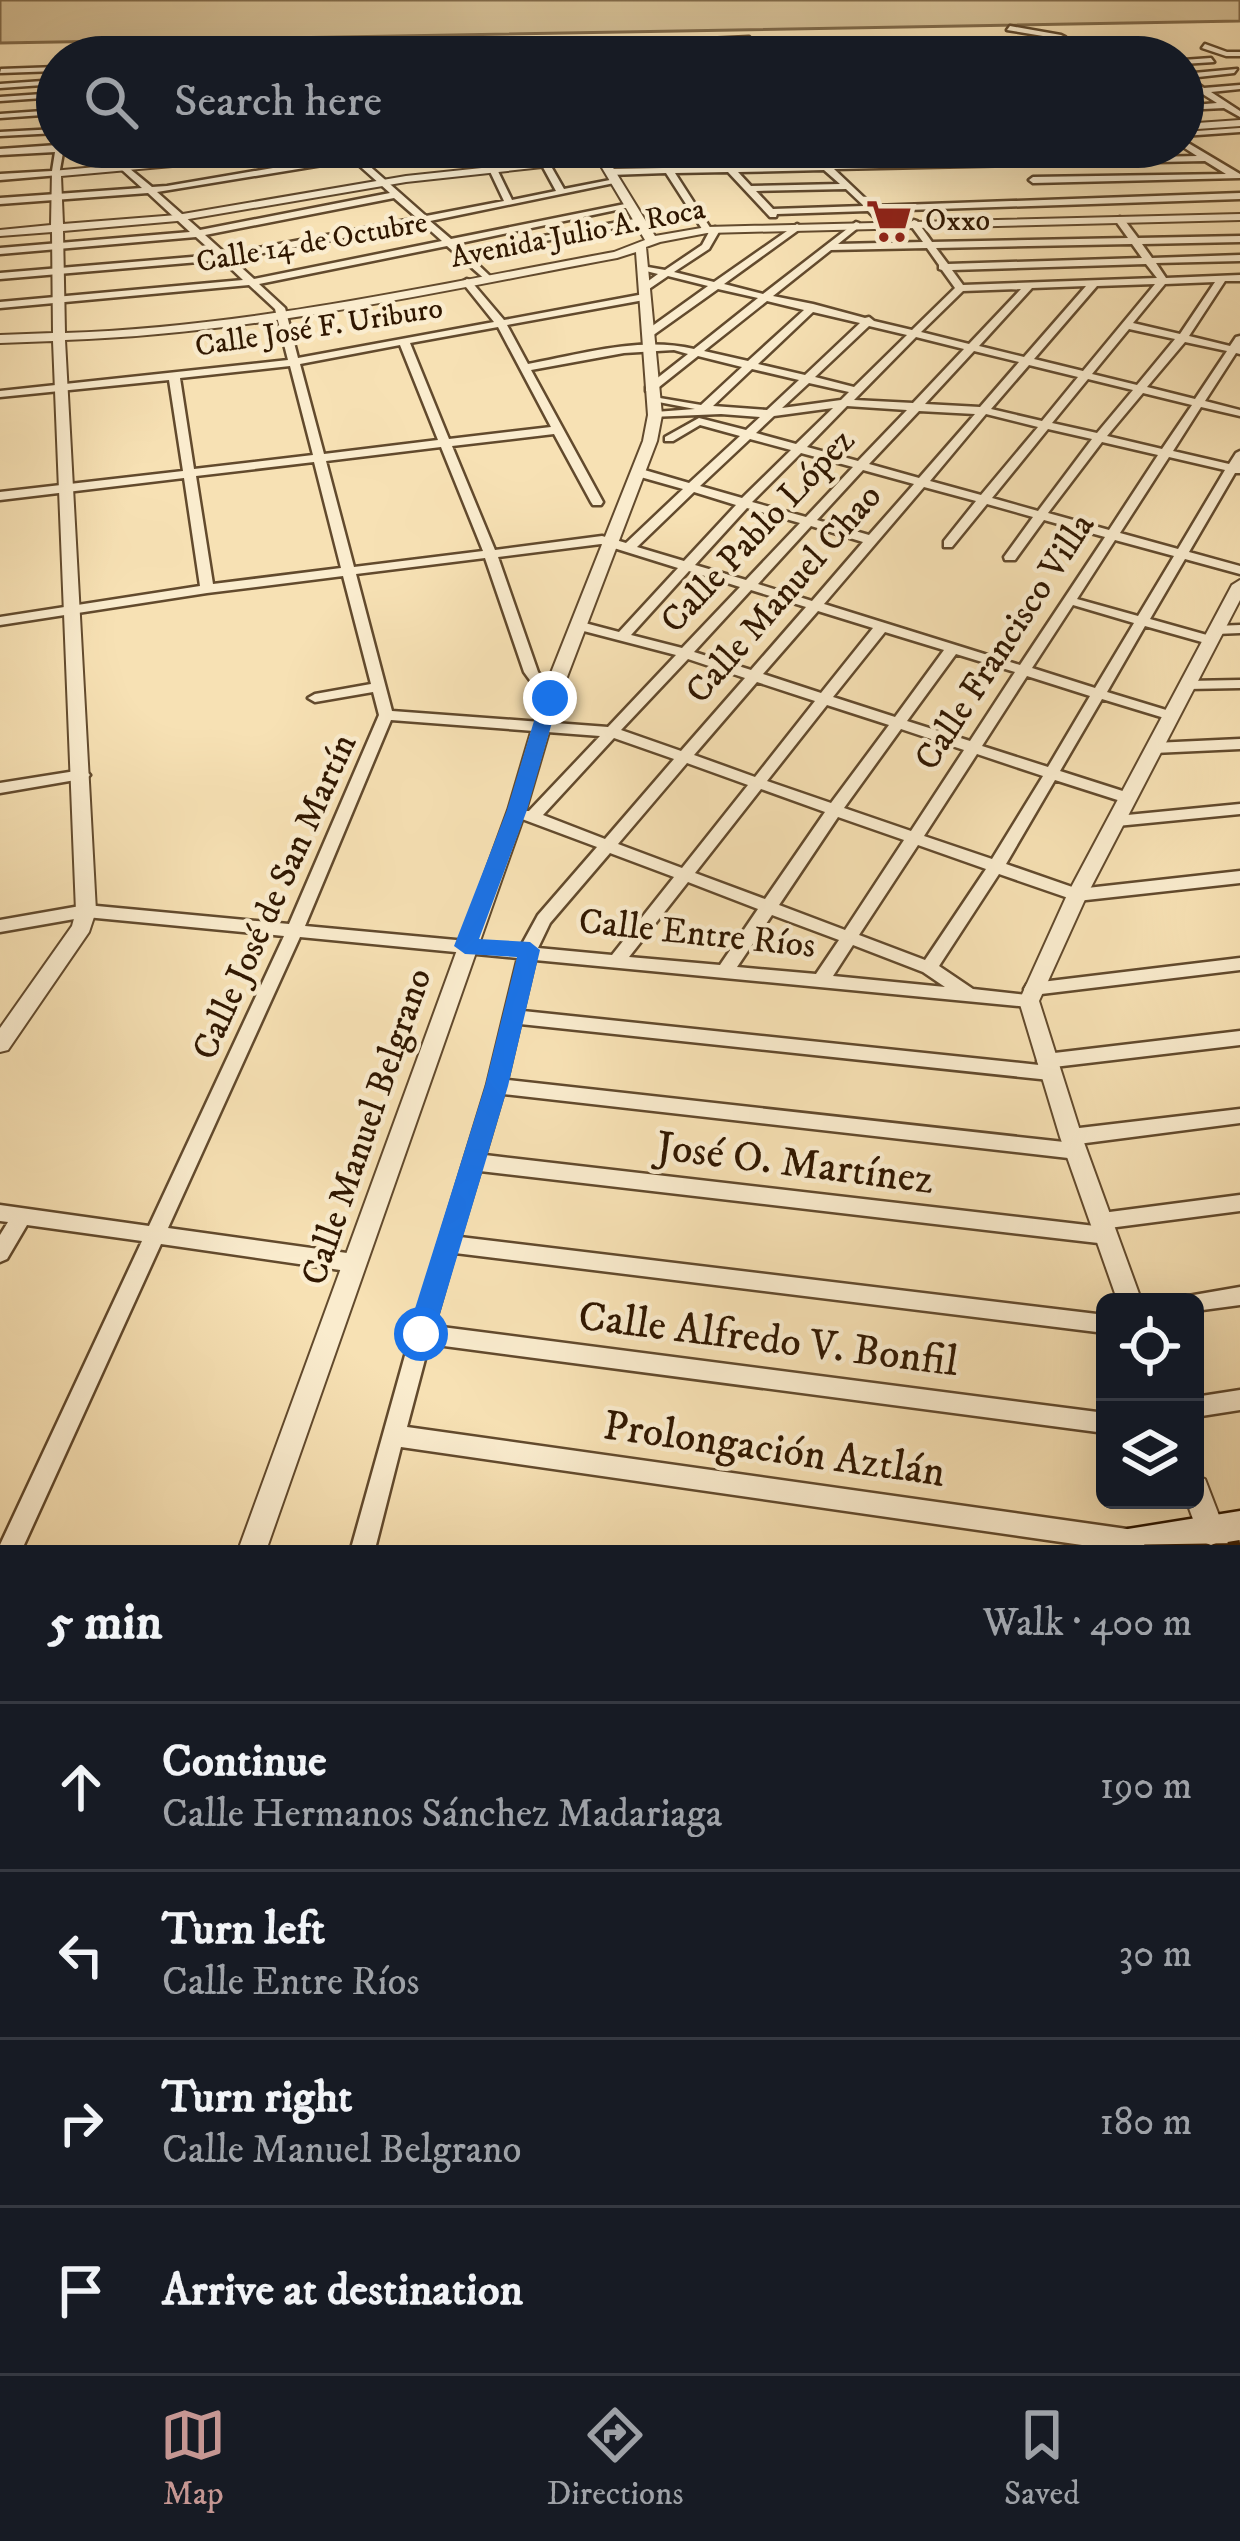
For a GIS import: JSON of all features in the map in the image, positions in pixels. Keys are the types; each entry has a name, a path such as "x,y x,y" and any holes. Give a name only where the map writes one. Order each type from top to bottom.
{"main road":[{"path":"1135,1544 1225,1529"}],"street":[{"path":"1010,28 1051,36"},
{"path":"1205,46 1228,55 1240,54"},
{"path":"1204,60 1211,60"},
{"path":"2,71 36,69"},
{"path":"1204,74 1234,71"},
{"path":"0,86 36,83"},
{"path":"1204,90 1240,87"},
{"path":"1204,91 1225,105 1240,143"},
{"path":"0,99 36,96"},
{"path":"1204,107 1240,104"},
{"path":"0,116 36,113"},
{"path":"0,134 36,131"},
{"path":"0,152 36,150"},
{"path":"1204,154 1238,177"},
{"path":"1204,158 1208,158"},
{"path":"0,1044 82,928 86,911 58,337 57,168"},
{"path":"0,177 113,168"},
{"name":"Calle José de San Martín","path":"12,1545 295,930 386,715 282,314 254,282 125,168"},
{"path":"0,201 147,191 261,168"},
{"path":"367,168 487,278"},
{"path":"0,229 173,215 378,179 474,168"},
{"path":"493,168 508,203"},
{"path":"548,168 561,192"},
{"name":"Calle Manuel Belgrano","path":"254,1545 465,946 524,814 550,698 620,544 641,473 652,401 646,268 640,221 607,168"},
{"path":"0,276 224,258 561,192 613,177 698,168"},
{"path":"648,340 792,227 770,212 729,168"},
{"path":"828,168 884,224"},
{"path":"1026,168 1046,200"},
{"path":"1129,168 1169,219"},
{"path":"667,169 711,230 706,247 669,274"},
{"path":"1033,180 1238,177"},
{"path":"749,189 847,186"},
{"path":"0,250 195,234 394,195"},
{"path":"770,212 1240,196"},
{"name":"Calle 14 de Octubre","path":"0,304 59,303 254,282 630,206"},
{"path":"975,206 989,222"},
{"name":"Avenida Julio A. Roca","path":"0,339 282,314 487,278 646,268 711,230 1240,217"},
{"path":"1120,220 1154,260 1163,280"},
{"path":"460,254 640,221"},
{"path":"652,401 700,350 856,224"},
{"path":"914,224 960,288"},
{"path":"831,248 1240,239"},
{"path":"942,267 1240,258"},
{"path":"646,268 669,274"},
{"path":"646,268 1240,412"},
{"name":"Calle José F. Uriburo","path":"0,394 296,362 404,341 500,322 646,268"},
{"path":"1010,557 1183,337 1222,278"},
{"path":"624,634 745,502 960,288 1240,278"},
{"path":"948,544 1163,280"},
{"path":"467,282 500,322 597,502"},
{"name":"Calle Manuel Chao","path":"364,1545 496,1086 530,950 544,920 1094,284"},
{"name":"Calle Pablo López","path":"524,814 612,732 1028,287"},
{"path":"705,407 813,307"},
{"path":"620,544 868,320"},
{"path":"1126,325 1238,346"},
{"path":"526,367 648,340 858,391"},
{"path":"404,341 491,556 531,672 550,698"},
{"name":"Calle Francisco Villa","path":"822,980 1109,536 1238,346"},
{"path":"174,375 207,590"},
{"path":"652,401 721,411"},
{"path":"652,401 764,414 845,403 986,411 1166,453 1237,464 997,865 929,968"},
{"path":"669,439 693,422 746,433 1240,570"},
{"path":"0,496 556,430"},
{"path":"641,473 872,540"},
{"path":"0,622 348,571 620,544 1171,716"},
{"path":"1127,1293 1048,1067 1031,995 1126,798 1240,585"},
{"path":"1068,600 1212,635 1240,629"},
{"path":"618,959 883,625"},
{"path":"581,626 624,634 1126,798"},
{"path":"726,970 835,809 954,647"},
{"path":"1187,685 1240,684"},
{"path":"316,698 378,687"},
{"path":"386,715 612,732 1077,895 1240,877"},
{"path":"1154,748 1240,743"},
{"path":"0,788 82,775"},
{"path":"1117,821 1240,808"},
{"path":"524,814 929,968 969,994"},
{"name":"Calle Entre Ríos","path":"0,926 86,911 969,994 1031,995 1240,964"},
{"path":"515,1017 1048,1067 1240,1038"},
{"path":"496,1086 1074,1144 1240,1116"},
{"name":"José O. Martínez","path":"474,1162 1104,1228 1240,1203"},
{"path":"0,1253 11,1215 355,1262"},
{"path":"451,1244 1096,1323"},
{"path":"1204,1301 1240,1296"},
{"name":"Calle Alfredo V. Bonfil","path":"421,1334 1096,1422"},
{"path":"1204,1406 1240,1400"},
{"name":"Prolongación Aztlán","path":"394,1436 1135,1544"},
{"path":"1204,1500 1225,1529"}],"shaded area":[{"path":"0,0 1240,0 1240,21 395,36 36,36 36,42 0,43"}],"railway":[{"path":"1228,1545 1240,1543"}],"place":[{"name":"Oxxo","path":"889,221"}],"route":[{"path":"421,1334 496,1086 530,950 465,946 517,810 550,698"}]}
